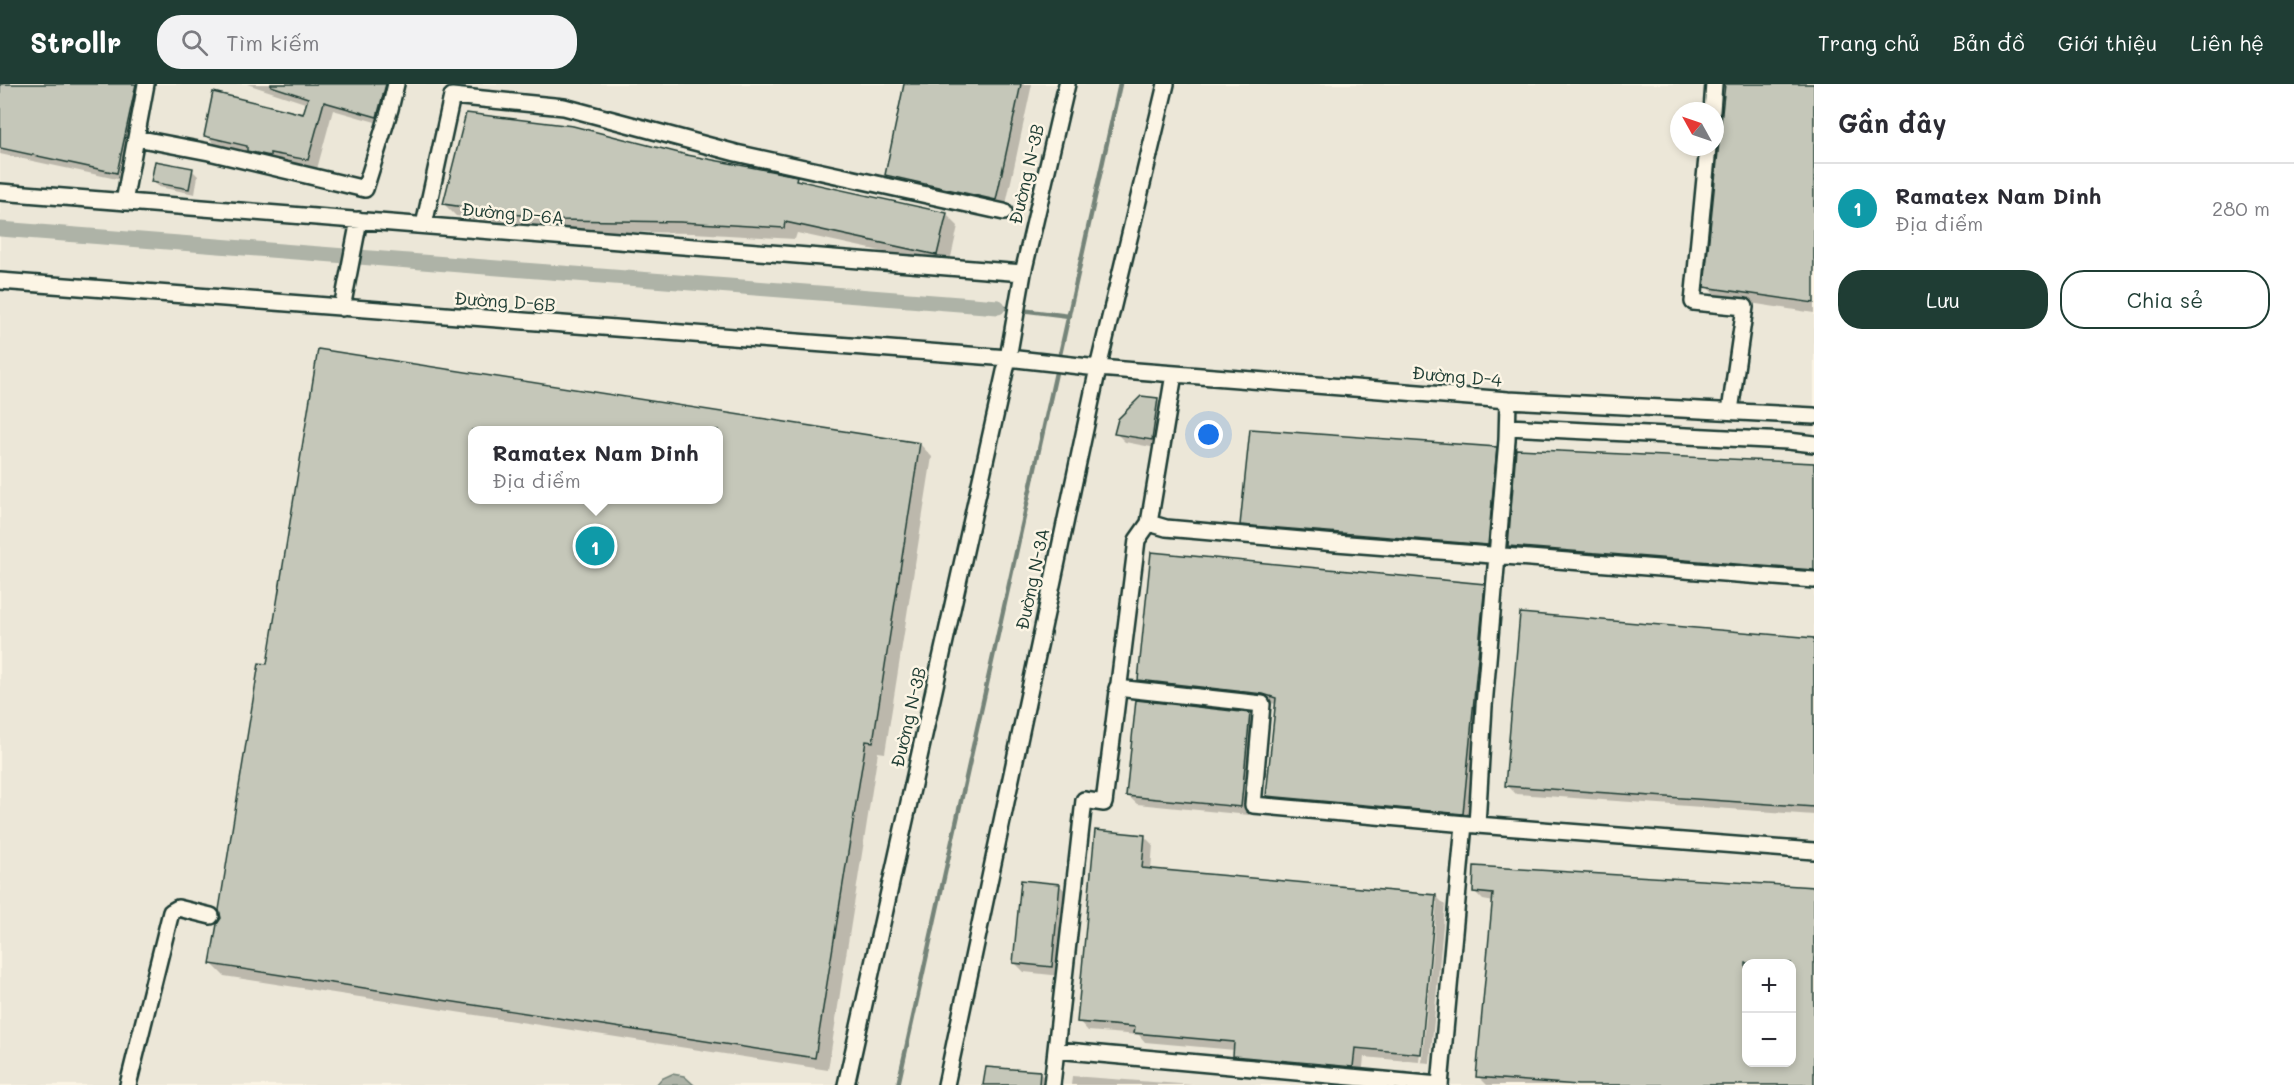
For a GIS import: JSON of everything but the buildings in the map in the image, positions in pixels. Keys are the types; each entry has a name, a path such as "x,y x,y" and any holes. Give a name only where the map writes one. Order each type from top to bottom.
{"street":[{"path":"124,202 146,84"},
{"path":"136,138 209,152 365,189 396,84"},
{"name":"Đường N-3B","path":"846,1085 1008,358 1023,273 1067,84"},
{"name":"Đường N-3A","path":"946,1085 1098,368 1166,84"},
{"path":"1713,102 1714,84"},
{"path":"424,225 452,96 564,108 736,153 1004,212"},
{"path":"1707,156 1693,302 1745,307 1730,411"},
{"name":"Đường D-6A","path":"0,192 1023,273"},
{"path":"342,308 358,220"},
{"name":"Đường D-6B","path":"0,281 1041,362"},
{"name":"Đường D-4","path":"1041,362 1508,400 1814,416"},
{"path":"1052,1085 1084,800 1104,803 1137,540 1149,523 1174,374"},
{"path":"1056,1050 1439,1085 1471,825 1498,555 1508,400"},
{"path":"1508,427 1814,444"},
{"path":"1149,523 1166,528 1197,531 1814,580"},
{"path":"1118,688 1262,704 1253,805 1471,825 1814,851"},
{"path":"128,1085 171,912 178,908 211,915"}],"shaded area":[{"path":"0,84 1814,84 1814,1085 0,1085"},
{"path":"672,1074 684,1076 694,1085 656,1085 661,1079"}],"waterway":[{"path":"898,1085 1120,84"},
{"path":"0,229 998,307"},
{"path":"998,307 1069,316"}],"place":[{"name":"Ramatex Nam Dinh","path":"595,546"}]}
